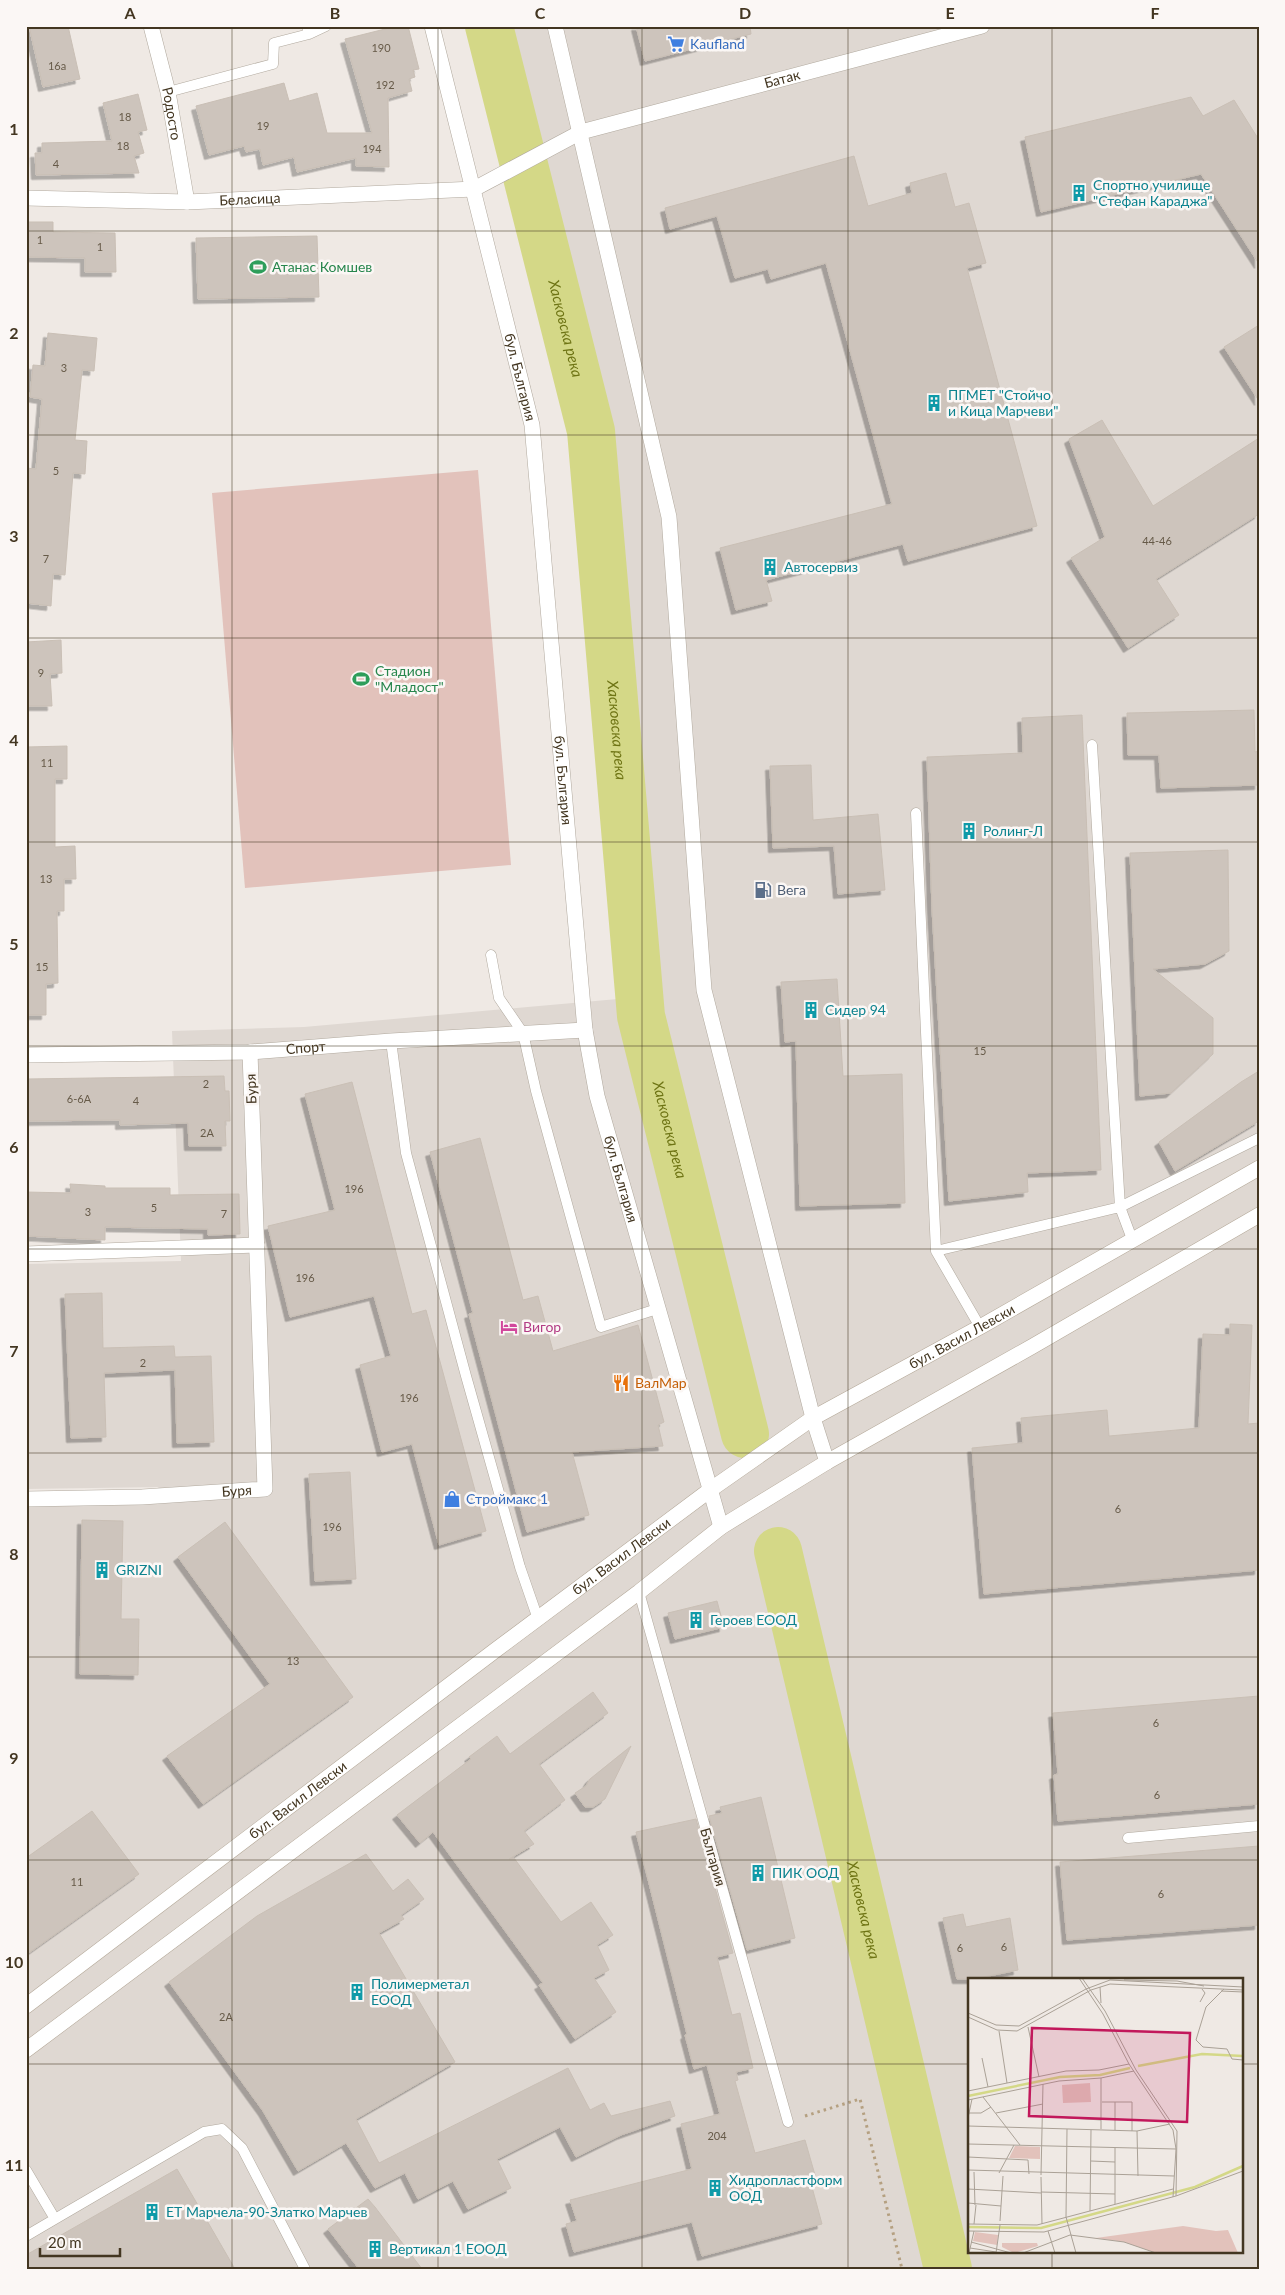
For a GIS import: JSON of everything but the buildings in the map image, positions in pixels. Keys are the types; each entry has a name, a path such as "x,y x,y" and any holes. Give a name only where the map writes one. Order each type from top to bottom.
{"street":[{"name":"Родосто","path":"151,26 168,92 187,202"},
{"name":"бул. България","path":"432,26 532,425 585,1030 597,1096 721,1527"},
{"path":"555,26 669,517 704,990 813,1418 827,1462"},
{"name":"Батак","path":"474,189 581,132 982,26"},
{"name":"Беласица","path":"26,198 187,202 474,189"},
{"name":"Спорт","path":"26,1055 250,1052 391,1041 585,1030"},
{"name":"Буря","path":"26,1499 142,1497 265,1489 250,1052"},
{"name":"бул. Васил Левски","path":"26,2006 710,1490 813,1418 980,1328 1132,1239 1259,1168"},
{"path":"26,2050 175,1941 639,1592 721,1527 827,1462 1041,1342 1259,1215"},
{"path":"26,1254 257,1245"}],"lane":[{"path":"168,92 273,64 274,43 308,30 326,26"},
{"path":"1092,745 1120,1207 1132,1239"},
{"path":"916,813 936,1250 980,1328"},
{"path":"491,955 499,998 523,1033 536,1091 601,1327 657,1309"},
{"path":"391,1041 406,1153 520,1567 538,1619"},
{"path":"936,1250 1120,1207 1259,1138"},
{"name":"България","path":"639,1592 788,2122"},
{"path":"1128,1838 1259,1826"},
{"path":"26,2236 204,2132 222,2129 242,2148 306,2269"},
{"path":"26,2170 55,2220"}],"path":[{"path":"788,2122 860,2099 902,2269"}],"shaded area":[{"path":"487,26 1259,26 1259,2269 26,2269 26,1500 142,1497 159,1487 26,1489 26,1264 181,1261 172,1031 304,1027 629,998 554,291 541,234 508,135"},
{"name":"Стадион \"Младост\"","path":"478,470 511,865 245,888 212,493"}],"waterway":[{"name":"Хасковска река","path":"489,26 591,431 641,1016 745,1434"},
{"name":"Хасковска река","path":"778,1551 948,2269"}],"place":[{"name":"Kaufland","path":"676,44"},
{"name":"Спортно училище \"Стефан Караджа\"","path":"1079,193"},
{"name":"Атанас Комшев","path":"258,267"},
{"name":"ПГМЕТ \"Стойчо и Кица Марчеви\"","path":"934,403"},
{"name":"Автосервиз","path":"770,567"},
{"name":"Стадион \"Младост\"","path":"361,679"},
{"name":"Ролинг-Л","path":"969,831"},
{"name":"Вега","path":"763,890"},
{"name":"Сидер 94","path":"811,1010"},
{"name":"Вигор","path":"509,1327"},
{"name":"ВалМар","path":"621,1383"},
{"name":"Строймакс 1","path":"452,1499"},
{"name":"GRIZNI","path":"102,1570"},
{"name":"Героев ЕООД","path":"696,1620"},
{"name":"ПИК ООД","path":"758,1873"},
{"name":"Полимерметал ЕООД","path":"357,1992"},
{"name":"Хидропластформ ООД","path":"715,2188"},
{"name":"ЕТ Марчела-90-Златко Марчев","path":"152,2212"},
{"name":"Вертикал 1 ЕООД","path":"375,2249"}]}
